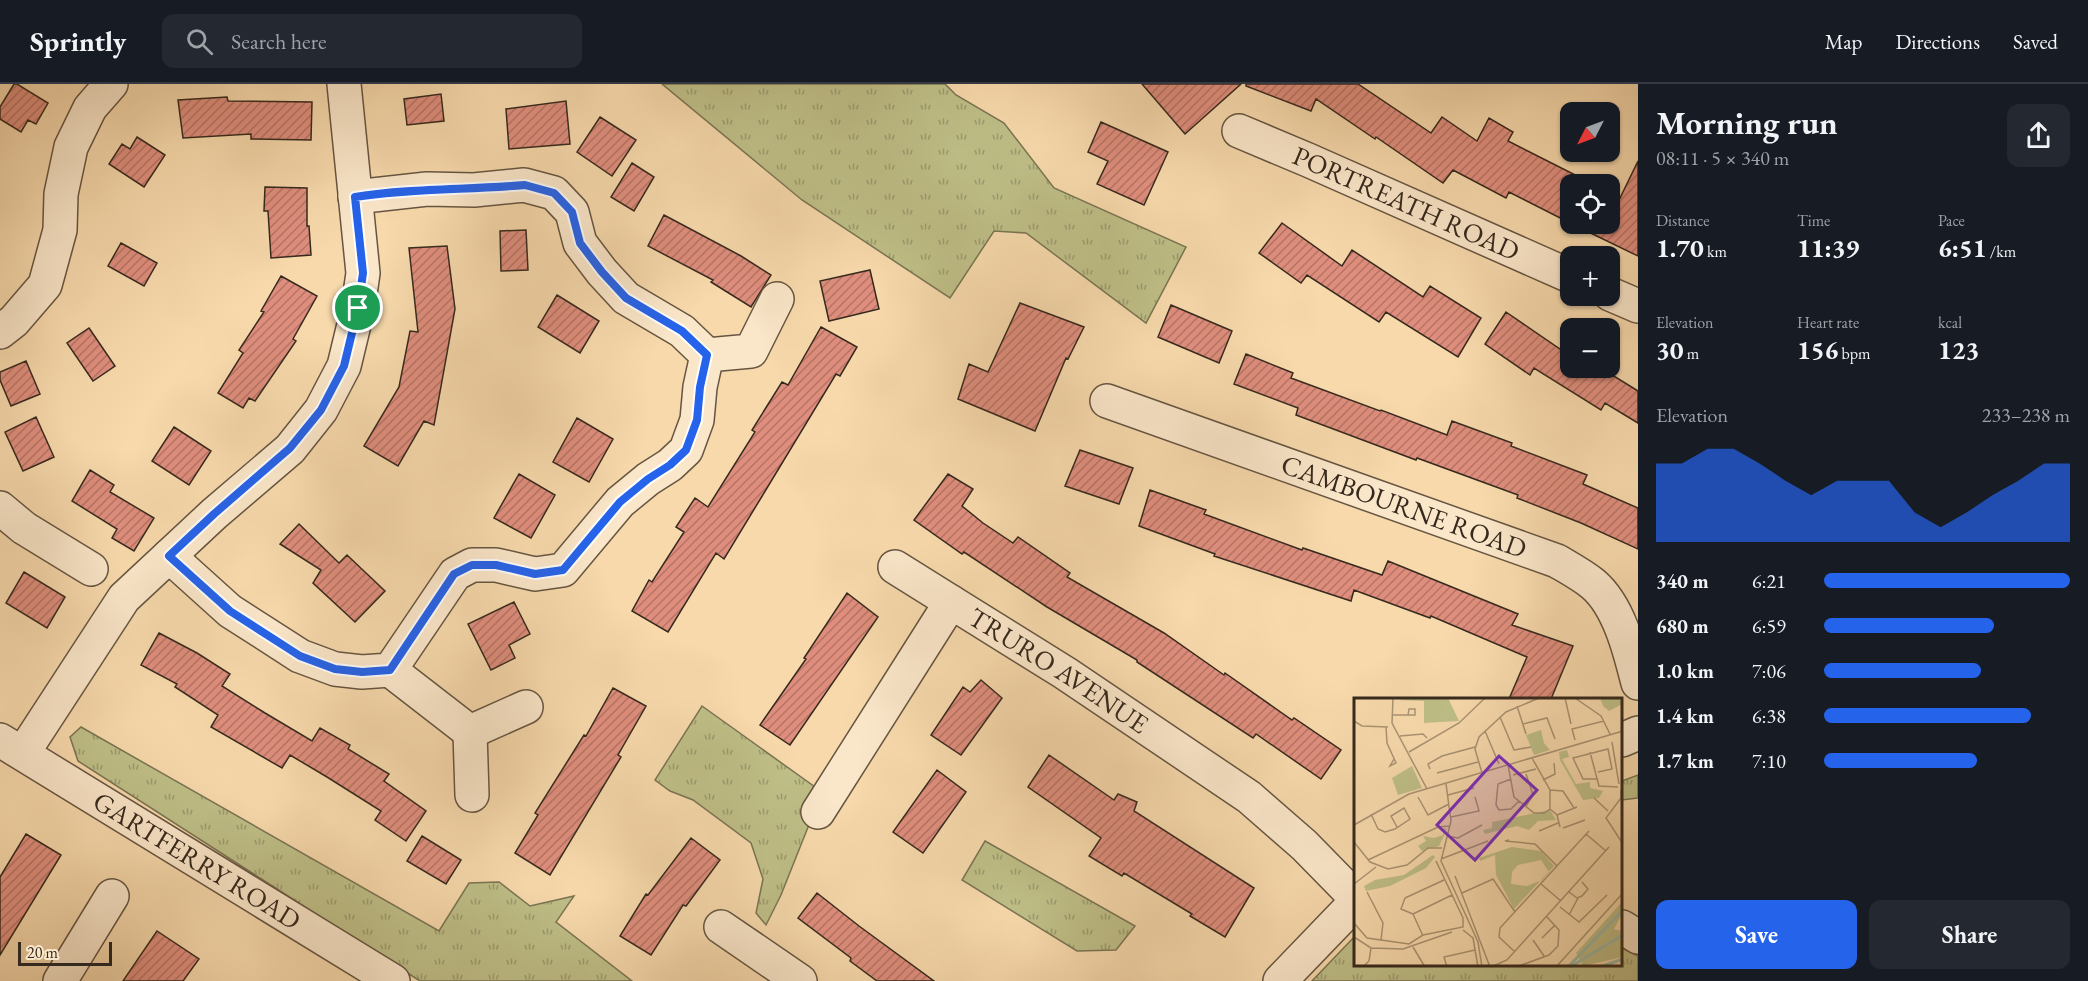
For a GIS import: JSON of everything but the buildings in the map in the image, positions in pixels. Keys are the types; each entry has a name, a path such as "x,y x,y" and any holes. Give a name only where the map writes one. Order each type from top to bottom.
{"street":[{"path":"0,332 14,321 45,285 60,230 61,194 71,147 90,108 111,84"},
{"path":"11,746 124,598 214,514 290,448 321,410 344,366 358,308 363,273 344,84"},
{"name":"PORTREATH ROAD","path":"1239,131 1315,148 1560,271"},
{"path":"355,197 427,189 474,190 525,185 554,193 572,212 580,243 626,298 682,331 707,355 764,357 777,299"},
{"path":"1620,298 1638,306"},
{"path":"390,670 454,574 472,565 496,565 535,574 563,570 620,502 648,479 670,465 686,450 697,420 700,387 707,355"},
{"name":"CAMBOURNE ROAD","path":"1107,401 1557,561 1594,585 1612,610 1628,646 1638,683"},
{"path":"0,508 24,528 91,569"},
{"path":"169,556 230,611 300,656 335,669 362,672 390,670 470,732"},
{"path":"895,567 951,602"},
{"name":"TRURO AVENUE","path":"818,812 951,602 1065,673 1249,796 1304,845 1354,896"},
{"path":"470,732 526,707"},
{"path":"470,732 472,795"},
{"path":"1623,740 1638,733"},
{"name":"GARTFERRY ROAD","path":"11,746 393,981"},
{"path":"60,981 112,896"},
{"path":"1280,981 1354,904"},
{"path":"721,927 801,981"},
{"path":"1623,928 1638,937"}],"green space":[{"path":"662,84 945,84 956,95 1004,123 1054,188 1186,247 1146,323 1026,233 994,231 950,298 802,200"},
{"path":"702,706 822,792 781,895 766,925 756,913 763,879 751,843 693,800 670,791 655,780"},
{"path":"81,727 439,931 469,883 499,882 530,906 574,896 556,922 632,981 420,981 78,761 70,737"},
{"path":"1638,775 1638,798 1623,800 1623,781"},
{"path":"985,841 1135,926 1116,950 1077,951 962,880"},
{"path":"1354,937 1354,966 1623,966 1623,948 1638,956 1638,981 1312,981"}],"route":[{"path":"525,185 554,193 572,212 580,243 626,298 682,331 707,355 700,387 697,420 686,450 670,465 648,479 620,502 563,570 535,574 496,565 472,565 454,574 390,670 362,672 335,669 300,656 230,611 169,556 290,448 321,410 344,366 358,308 363,273 355,197 427,189 474,190 525,185"}]}
